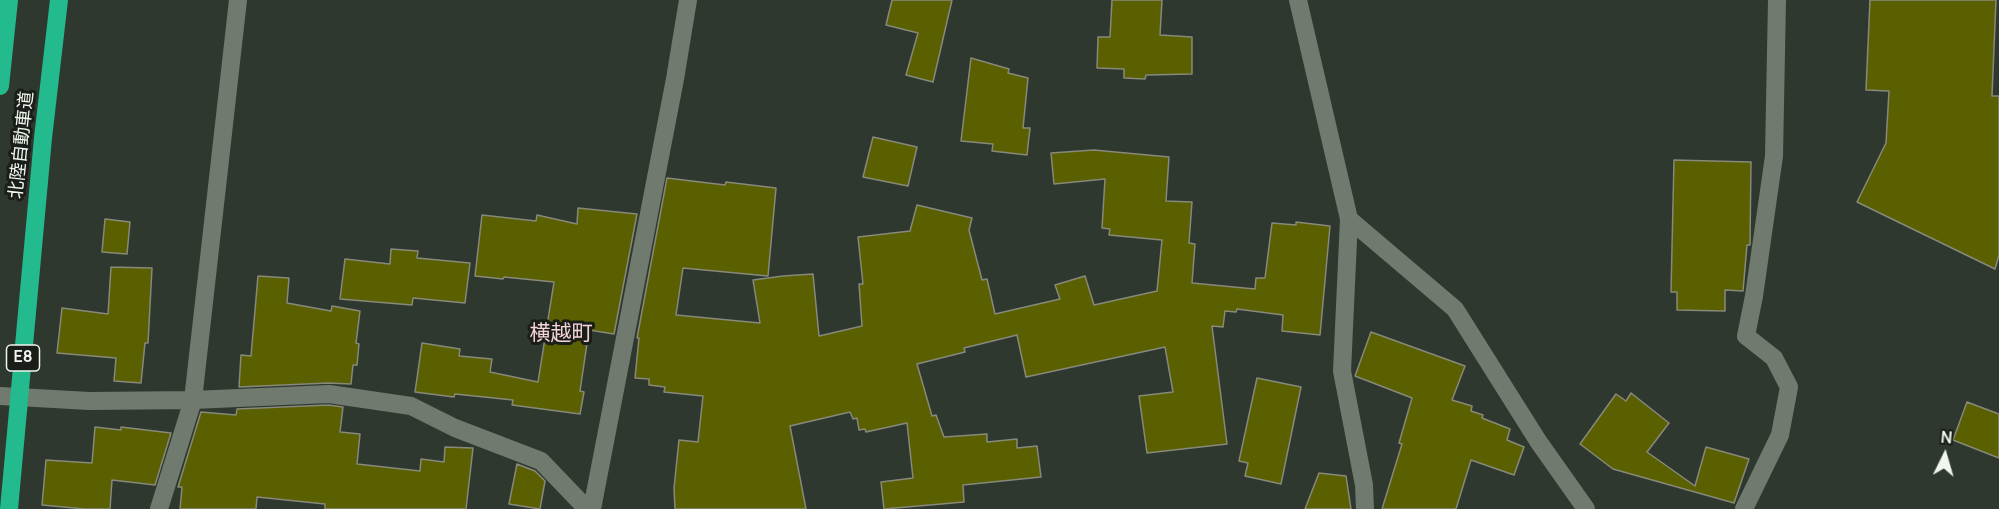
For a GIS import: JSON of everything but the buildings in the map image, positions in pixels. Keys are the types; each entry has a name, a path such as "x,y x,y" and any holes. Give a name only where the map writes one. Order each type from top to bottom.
{"highway":[{"name":"北陸自動車道","path":"0,86 9,0"},
{"name":"北陸自動車道","path":"9,509 58,0"},
{"path":"43,138 67,0"}],"street":[{"path":"159,509 193,400 238,0"},
{"path":"590,509 675,79 688,0"},
{"path":"1298,0 1349,219 1342,370 1364,485 1365,509"},
{"path":"1744,509 1779,435 1789,387 1774,358 1746,336 1774,156 1777,0"},
{"path":"1349,219 1455,309 1538,441 1586,509"},
{"path":"0,396 89,401 193,400 329,394 411,406 455,428 540,461 590,509"}],"district":[{"name":"横越町","path":"561,334"}]}
